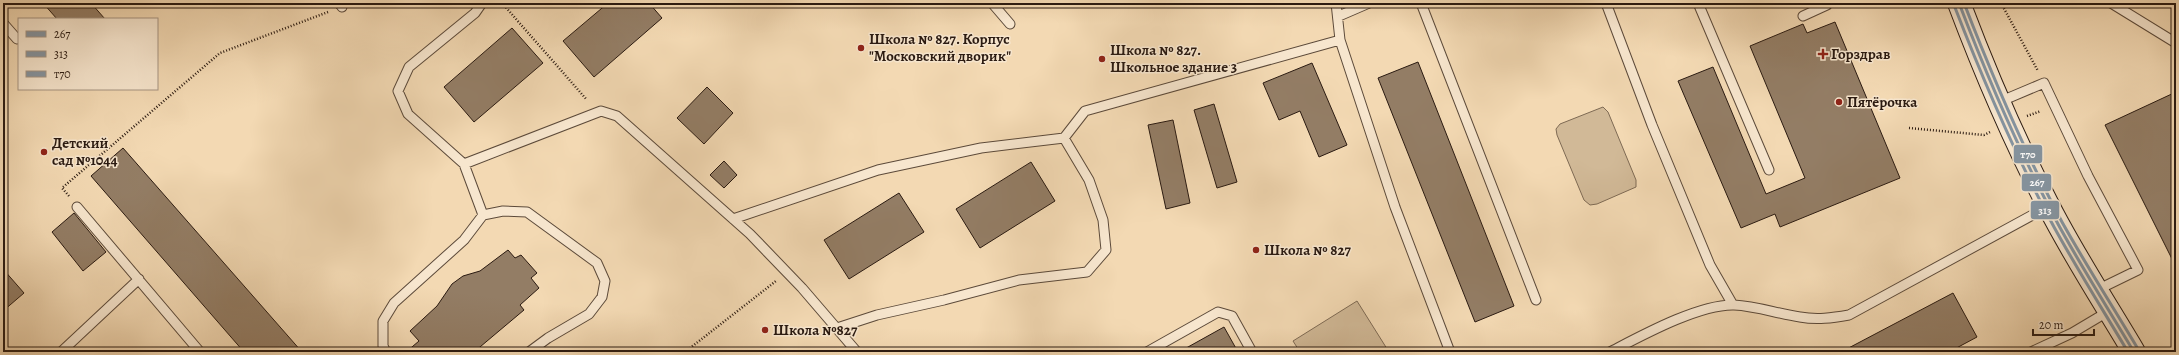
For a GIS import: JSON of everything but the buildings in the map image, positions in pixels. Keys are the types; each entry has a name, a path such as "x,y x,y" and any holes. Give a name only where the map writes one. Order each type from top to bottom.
{"main road":[{"path":"1958,3 2008,125 2049,206 2134,352"}],"lane":[{"path":"482,3 475,13 409,68 398,91 408,114 464,164 483,215"},
{"path":"992,3 1010,24"},
{"path":"1336,3 1339,16 1340,40 1395,207 1450,352"},
{"path":"1339,16 1370,3"},
{"path":"1421,3 1536,300"},
{"path":"1606,3 1652,125 1707,258 1733,305"},
{"path":"1698,3 1769,170"},
{"path":"1803,16 1827,5 1827,3"},
{"path":"2111,3 2176,43"},
{"path":"3,23 17,39"},
{"path":"733,219 878,170 981,148 1064,138 1085,111 1340,40"},
{"path":"1999,102 2044,82 2088,176 2138,270 2097,290"},
{"path":"464,164 601,111 617,116 733,219 787,272 857,352"},
{"path":"837,328 877,315 944,300 1019,280 1087,272 1106,250 1103,220 1089,180 1064,138"},
{"path":"1610,352 1693,313 1733,305 1764,309 1800,317 1822,319 1848,315 2049,206"},
{"path":"77,207 200,352"},
{"path":"386,352 383,346 383,321 394,304 464,240 483,215 503,211 527,212 597,263 605,281 602,297 588,314 548,338 530,352"},
{"path":"61,352 139,279"},
{"path":"2031,352 2072,333 2109,311"},
{"path":"1147,352 1218,312 1232,316 1252,352"}],"path":[{"path":"502,3 582,97 601,111"},
{"path":"2001,3 2044,82"},
{"path":"77,207 62,188 220,53 341,5"},
{"path":"1909,128 1984,134 2055,105"},
{"path":"685,352 787,272"}],"shaded area":[{"path":"1603,107 1608,112 1636,180 1636,187 1597,204 1590,205 1584,200 1557,135 1556,129 1560,124"},
{"path":"1357,301 1389,352 1300,352 1293,341"}],"transit line":[{"name":"267","path":"1959,3 1981,60 2005,115 2044,197 2076,257 2134,352"},
{"name":"т70","path":"1964,3 2010,114 2048,195 2080,254 2138,349"},
{"name":"313","path":"1954,5 2000,117 2040,200 2054,227 2128,352"}],"place":[{"name":"Школа № 827. Корпус \"Московский дворик\"","path":"861,48"},
{"name":"Горздрав","path":"1823,54"},
{"name":"Школа № 827. Школьное здание 3","path":"1102,59"},
{"name":"Пятёрочка","path":"1839,102"},
{"name":"Детский сад №1044","path":"44,152"},
{"name":"Школа № 827","path":"1256,250"},
{"name":"Школа №827","path":"765,330"}]}
